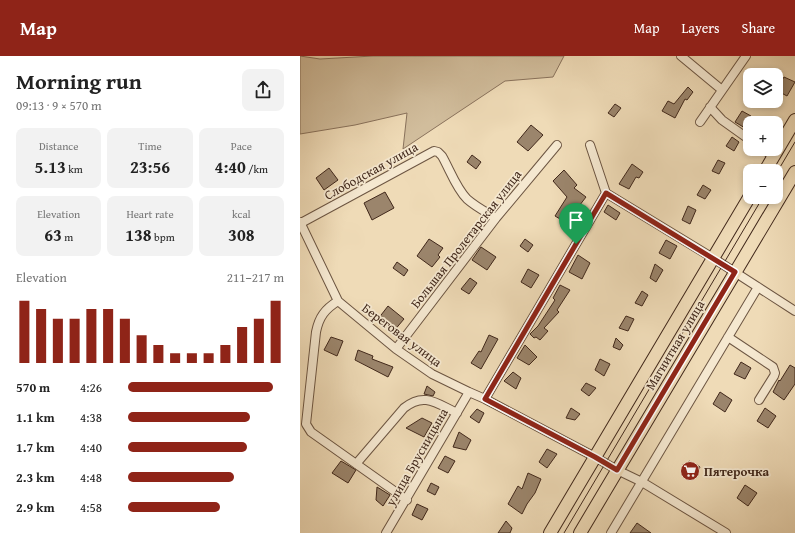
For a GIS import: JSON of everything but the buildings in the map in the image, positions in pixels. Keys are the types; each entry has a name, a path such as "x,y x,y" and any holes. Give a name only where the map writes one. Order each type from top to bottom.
{"main road":[{"path":"783,140 795,120"},
{"path":"769,164 773,156"},
{"name":"Магнитная улица","path":"580,533 795,172"},
{"name":"Магнитная улица","path":"550,533 745,204"}],"street":[{"path":"681,56 722,90"},
{"path":"700,122 746,56"},
{"path":"710,108 722,120 743,135"},
{"name":"Большая Пролетарская улица","path":"396,349 496,218 557,144"},
{"path":"590,145 606,193 713,258 795,311"},
{"name":"Слободская улица","path":"300,223 434,152 438,152 442,156 466,198 496,218"},
{"path":"485,399 606,193"},
{"name":"Береговая улица","path":"300,223 338,301 396,349 432,374 485,399 642,482 726,533"},
{"path":"611,533 758,287"},
{"path":"338,301 323,312 318,321 306,421 308,428 407,500"},
{"path":"728,337 773,367 775,374 758,400"},
{"name":"улица Брусницына","path":"386,533 407,500 468,392"},
{"path":"356,464 404,408 412,402 422,399 432,401 456,413"}],"shaded area":[{"path":"300,56 320,59 373,56 564,56 553,77 505,81 403,149 407,113 355,125 300,134"}],"tram line":[{"path":"782,164 795,142"},
{"path":"564,533 759,204"}],"place":[{"name":"Пятерочка","path":"690,471"}],"route":[{"path":"606,193 735,272 617,470 485,399 576,244 606,193"}]}
